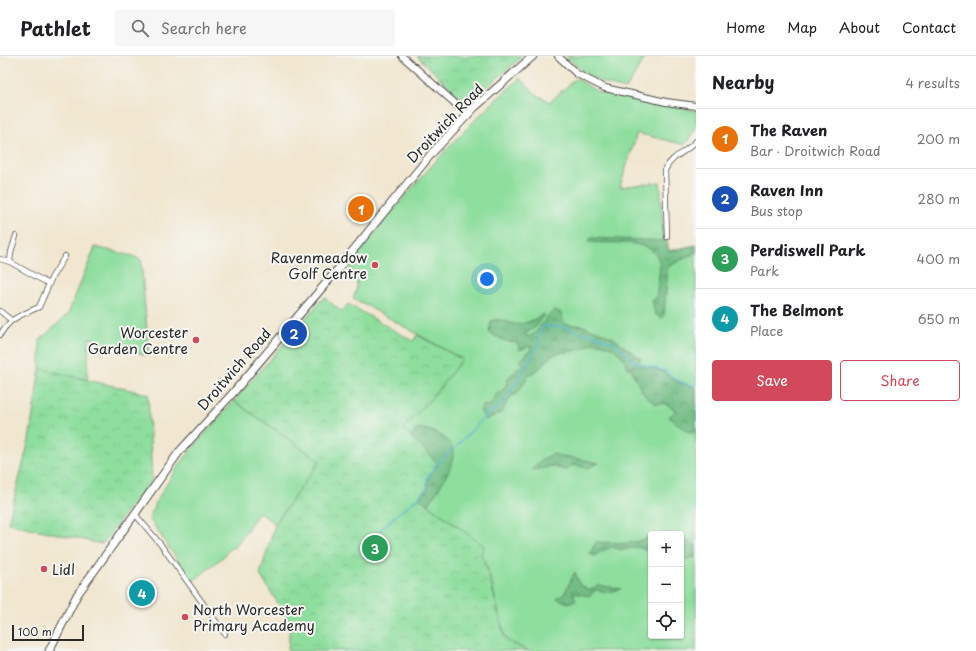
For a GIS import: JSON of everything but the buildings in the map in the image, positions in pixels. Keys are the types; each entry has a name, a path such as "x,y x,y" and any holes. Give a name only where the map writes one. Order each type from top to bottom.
{"main road":[{"name":"Droitwich Road","path":"49,651 77,595 106,552 179,452 232,394 325,284 432,153 468,115 533,56"}],"street":[{"path":"402,56 468,115"},
{"path":"558,56 577,74 604,88 666,102 696,106"},
{"path":"667,237 666,170 668,162 692,146 696,141"},
{"path":"10,262 11,252 16,236"},
{"path":"0,334 6,324 11,320 39,307 65,256"},
{"path":"0,259 10,262 50,284"},
{"path":"0,311 11,320"},
{"path":"135,514 161,545 225,634"}],"green space":[{"path":"417,56 523,56 467,104"},
{"path":"566,56 646,56 626,89 607,84 593,78"},
{"path":"520,78 536,94 550,102 576,78 598,92 696,111 696,128 685,145 637,133 620,187 660,182 664,243 669,251 696,245 696,651 528,651 506,640 489,573 481,555 463,533 449,520 426,503 417,442 403,429 439,389 462,359 353,298 357,285 354,275 349,267 409,192 451,144"},
{"path":"591,238 667,241 669,251 696,245 696,252 668,267 664,315 662,318 655,314 652,300 656,299 660,267 658,257 651,250 643,246 620,243 588,242"},
{"path":"95,247 133,256 141,260 149,356 89,338 87,380 40,369 40,340 68,314"},
{"path":"324,297 341,311 348,304 413,341 417,335 462,359 439,389 403,429 438,464 428,478 428,489 419,498 484,546 481,554 489,574 506,640 528,651 288,651 290,622 260,575 275,524 320,461 234,401"},
{"path":"555,310 561,313 563,321 566,324 584,326 612,337 641,359 629,369 623,357 613,348 601,343 594,343 578,350 552,355 540,368 529,375 517,394 511,396 501,413 485,420 480,410 483,405 490,406 497,394 505,388 509,377 522,365 520,361 531,349 530,346 519,350 518,343 508,342 491,334 489,332 491,321 500,320 513,324 521,324 544,314 545,315 537,326 525,334 529,337 537,331 548,316"},
{"path":"638,364 664,372 673,380 696,388 696,433 687,431 669,417 675,411 669,405 656,404 646,397 631,369"},
{"path":"40,369 148,394 152,479 102,544 8,523 29,440"},
{"path":"234,401 320,461 275,524 259,512 235,547 229,549 223,557 192,582 149,518 166,485 176,470"},
{"path":"418,428 436,433 447,439 452,448 453,457 450,468 444,480 429,504 419,505 409,444 416,429"},
{"path":"552,454 599,463 587,468 572,465 566,470 550,466 532,470 539,462"},
{"path":"648,537 648,551 637,547 623,550 611,547 595,556 590,554 596,542 629,543"},
{"path":"684,540 696,546 696,558 692,557 686,560 684,553"},
{"path":"575,572 579,584 590,590 598,585 621,589 608,592 595,590 590,596 573,593 576,600 568,603 557,598 564,594"}],"waterway":[{"path":"372,538 396,515 416,500 427,488 427,478 439,461 456,447 489,412 497,409 512,389 539,343 538,337 543,327 569,328 575,332 592,334 615,343 631,359 638,363 666,371 673,378 686,384 696,386"}],"place":[{"name":"The Raven","path":"361,209"},
{"name":"Ravenmeadow Golf Centre","path":"375,265"},
{"name":"Raven Inn","path":"294,333"},
{"name":"Worcester Garden Centre","path":"196,340"},
{"name":"Perdiswell Park","path":"375,548"},
{"name":"Lidl","path":"44,569"},
{"name":"The Belmont","path":"142,593"},
{"name":"North Worcester Primary Academy","path":"185,617"}]}
